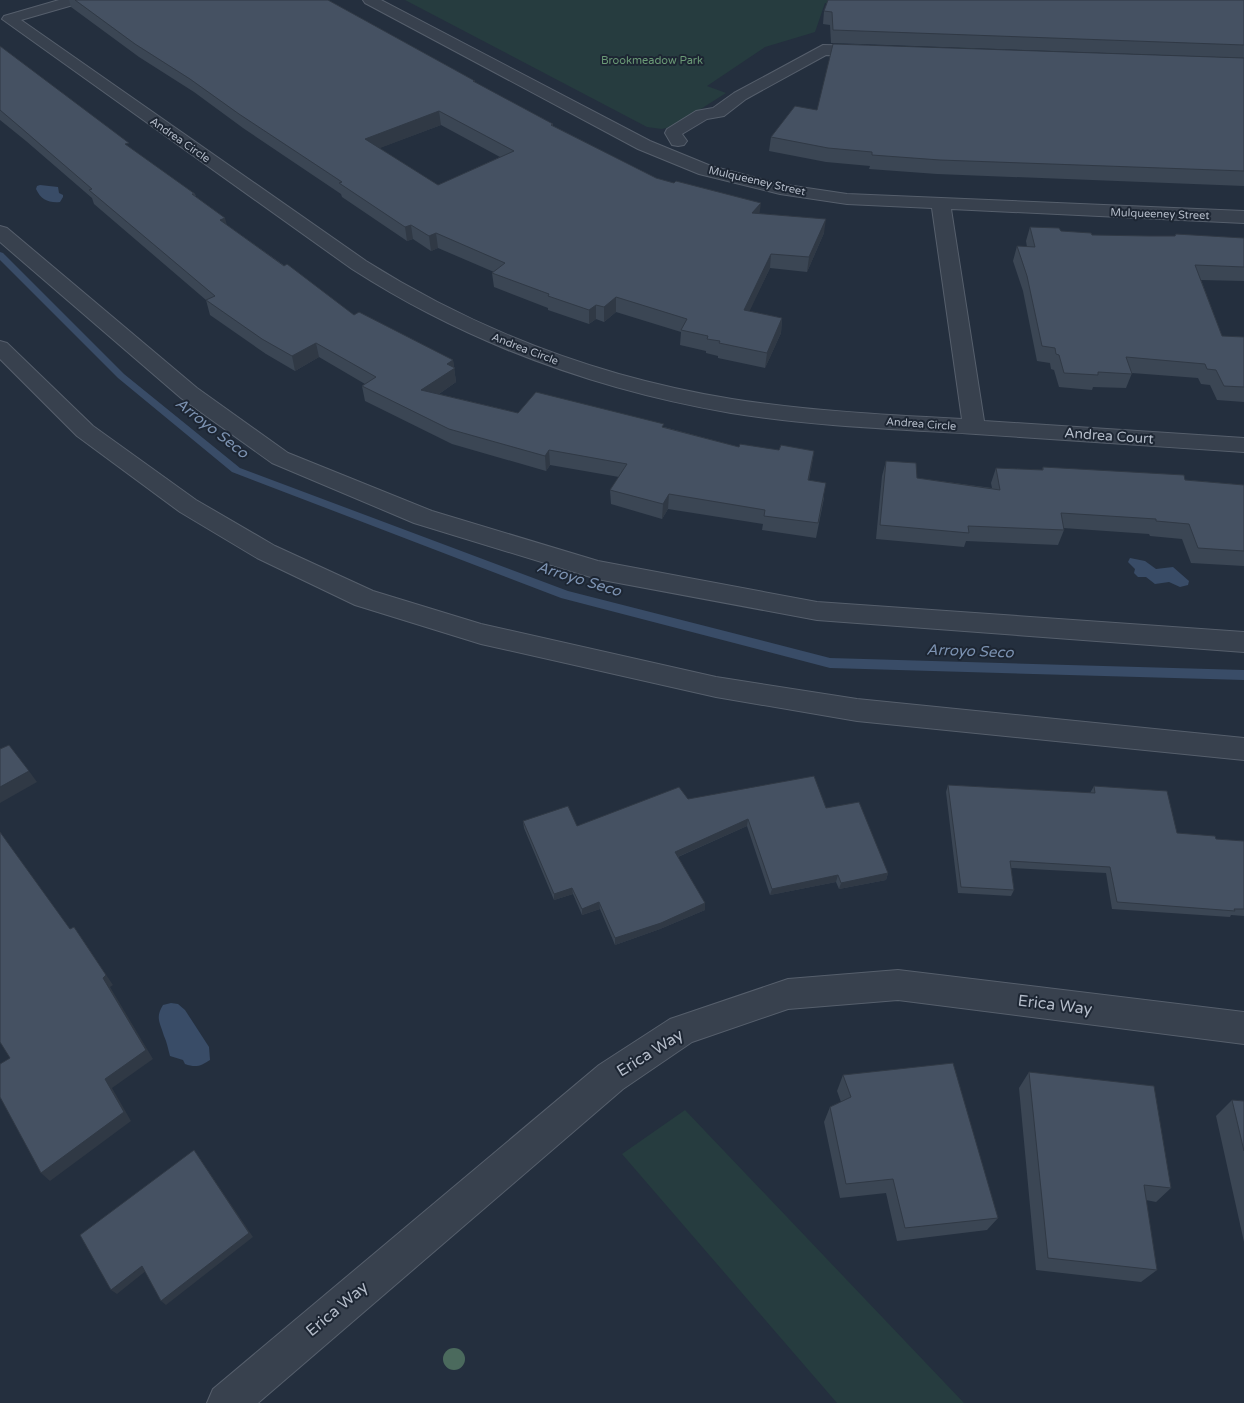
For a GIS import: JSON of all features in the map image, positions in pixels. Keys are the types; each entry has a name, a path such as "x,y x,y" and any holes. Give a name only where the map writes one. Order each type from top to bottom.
{"street":[{"name":"Andrea Circle","path":"75,0 9,19 359,265 418,300 473,328 557,361 652,390 731,406 825,418 974,427 941,205"},
{"name":"Mulqueeney Street","path":"370,0 659,151 704,170 780,189 846,199 941,205 1244,217"},
{"path":"659,151 678,140 695,139 722,120 718,112 740,96 823,50 886,52"},
{"path":"0,232 189,393 280,458 423,517 598,570 817,611 1244,642"},
{"path":"0,347 85,431 188,506 266,552 364,598 481,634 716,687 857,710 1244,749"},
{"name":"Andrea Court","path":"974,427 1244,445"},
{"name":"Erica Way","path":"227,1403 611,1077 682,1030 788,994 898,985 1244,1028"}],"green space":[{"name":"Brookmeadow Park","path":"405,0 1244,0 1244,19 973,12 975,52 960,52 955,13 825,3 815,32 765,47 707,86 726,93 674,126 662,129 647,127"},
{"path":"685,1110 964,1403 837,1403 622,1154"}],"water":[{"path":"40,185 58,187 59,193 63,195 60,202 52,202 43,198 36,189"},
{"path":"1130,558 1145,561 1156,569 1173,567 1189,581 1188,585 1180,587 1169,582 1155,584 1146,577 1138,577 1134,573 1135,569 1128,562"},
{"path":"178,1004 185,1010 209,1047 210,1060 201,1065 192,1066 185,1064 183,1060 170,1056 160,1023 159,1013 163,1005"}],"building":[{"path":"75,0 328,0 553,124 551,125 656,178 674,183 676,181 761,203 752,213 826,219 809,257 771,254 744,310 782,318 767,353 719,343 720,341 707,339 708,336 681,330 687,319 616,297 604,307 596,305 589,310 548,296 549,294 492,273 505,263 436,233 429,236 411,225 405,227 339,183 342,182 135,44","holes":["439,111 514,151 438,185 365,139"]},
{"path":"828,0 1244,0 1244,45 833,30 832,12 824,11"},
{"path":"833,44 1244,58 1244,171 940,160 872,155 872,152 828,148 771,137 795,106 817,110"},
{"path":"0,46 129,143 125,144 225,218 220,220 284,266 287,264 354,315 359,312 453,360 447,364 455,368 421,390 518,413 536,392 664,424 662,427 739,447 740,444 779,450 781,445 814,451 808,480 826,483 818,523 764,516 765,510 669,494 663,504 610,490 627,464 549,450 545,456 449,429 362,386 376,377 316,343 292,356 262,339 206,300 215,296 89,190 92,189 0,110"},
{"path":"1030,227 1059,228 1061,231 1091,233 1092,235 1175,236 1176,234 1244,238 1244,267 1195,265 1222,336 1244,337 1244,387 1224,386 1216,370 1207,369 1205,364 1126,357 1132,374 1064,373 1055,348 1042,346 1027,276 1017,246 1035,247"},
{"path":"886,461 916,463 917,478 1000,490 996,468 1043,470 1043,467 1184,475 1185,480 1244,485 1244,551 1198,548 1189,524 1156,521 1156,519 1061,513 1064,530 968,526 969,533 880,525"},
{"path":"9,745 29,771 0,787 0,749"},
{"path":"814,776 826,808 859,802 888,873 841,883 838,875 772,889 748,819 675,852 705,903 661,923 615,938 599,902 582,909 572,888 554,894 523,821 568,806 577,826 679,787 688,799"},
{"path":"948,785 1095,793 1094,786 1167,791 1177,833 1215,836 1216,839 1244,841 1244,909 1234,909 1235,911 1117,902 1110,867 1010,861 1014,890 961,887"},
{"path":"0,832 70,929 74,927 106,975 103,978 146,1050 105,1079 124,1112 41,1173 0,1097 0,1064 10,1058 0,1042"},
{"path":"953,1063 998,1218 905,1228 893,1179 846,1184 830,1107 851,1097 843,1075"},
{"path":"1029,1072 1154,1086 1171,1188 1144,1185 1157,1270 1048,1258"},
{"path":"1232,1100 1244,1101 1244,1151"},
{"path":"194,1150 249,1233 161,1301 142,1266 111,1290 80,1235"}],"waterway":[{"name":"Arroyo Seco","path":"0,255 121,376 236,470 565,595 830,663 1244,675"}]}
